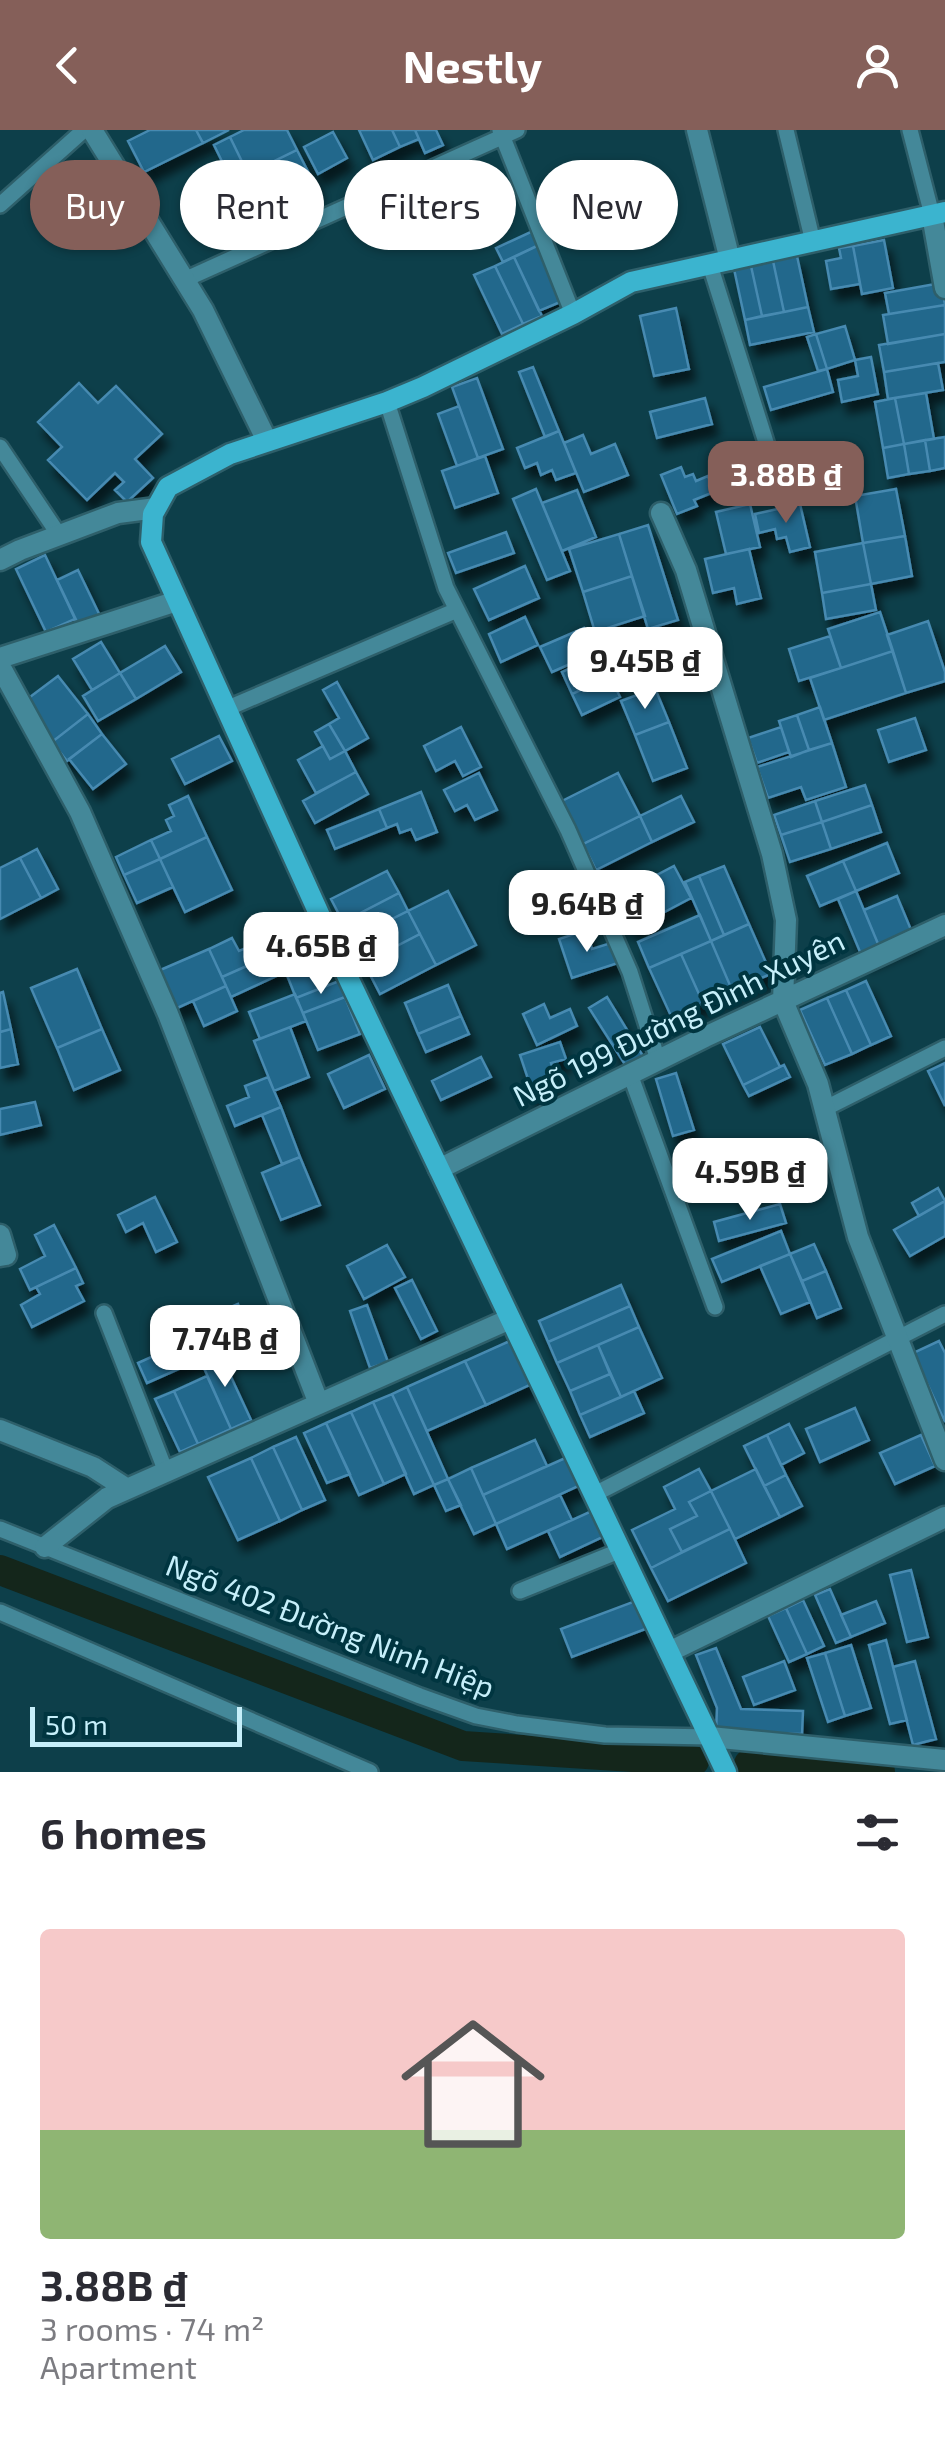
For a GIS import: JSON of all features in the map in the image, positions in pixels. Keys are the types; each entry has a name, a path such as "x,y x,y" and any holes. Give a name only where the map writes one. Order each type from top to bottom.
{"street":[{"path":"92,130 203,310 267,440"},
{"path":"696,130 720,262"},
{"path":"726,1772 344,969 150,542 152,514 168,487 230,454 387,402 573,314 631,282 938,213 945,288"},
{"path":"0,560 118,513 156,508"},
{"path":"661,513 686,570 772,854 786,920 783,1001 818,1084 858,1237 945,1460"},
{"path":"0,658 177,600"},
{"path":"0,666 80,812 168,1014 319,1404"},
{"name":"Ngõ 199 Đường Đình Xuyên","path":"439,1169 658,1060 945,925"},
{"path":"0,1235 6,1255 0,1256"},
{"path":"45,1546 107,1498 510,1319"},
{"path":"0,1430 93,1468 127,1489"},
{"path":"668,1652 945,1517"},
{"path":"710,1737 945,1760"}],"lane":[{"path":"0,205 84,130"},
{"path":"786,130 813,242"},
{"path":"910,130 938,213"},
{"path":"184,280 506,132 573,314"},
{"path":"720,262 776,474"},
{"path":"387,402 446,588 568,830 630,972 658,1060"},
{"path":"0,447 59,535"},
{"path":"226,709 457,610"},
{"path":"824,1109 945,1048"},
{"path":"630,1074 715,1307"},
{"path":"104,1313 166,1472"},
{"path":"593,1495 945,1314"},
{"name":"Ngõ 402 Đường Ninh Hiệp","path":"0,1529 476,1716 605,1735 710,1737"},
{"path":"520,1591 619,1551"},
{"path":"0,1612 370,1772"}],"building":[{"path":"150,130 196,130 203,143 160,164 160,160 138,160 128,141"},
{"path":"196,130 229,130 203,143"},
{"path":"244,130 287,130 297,150 277,160 241,160 230,137"},
{"path":"359,130 392,130 400,147 373,160"},
{"path":"392,130 415,130 419,139 400,147"},
{"path":"415,130 436,130 443,145 425,153"},
{"path":"333,132 347,158 324,171 324,160 311,160 304,147"},
{"path":"230,137 241,160 221,160 214,145"},
{"path":"297,150 302,160 276,160"},
{"path":"533,231 536,246 503,262 497,250 516,250 516,239"},
{"path":"884,240 893,288 862,294 853,246"},
{"path":"536,246 541,250 565,300 539,311 514,257"},
{"path":"853,246 860,284 831,289 826,261 841,258 839,248"},
{"path":"797,256 808,307 784,312 773,261"},
{"path":"514,257 542,316 523,324 495,266"},
{"path":"773,261 784,312 762,316 751,266"},
{"path":"495,266 523,324 502,334 474,275"},
{"path":"751,266 762,316 745,320 734,269"},
{"path":"941,283 945,305 889,314 885,293"},
{"path":"945,305 945,334 888,344 883,315"},
{"path":"808,307 814,332 750,345 745,320"},
{"path":"676,308 689,369 654,376 640,316"},
{"path":"845,326 855,360 827,369 816,334"},
{"path":"816,334 827,369 818,371 807,337"},
{"path":"945,334 945,362 884,372 879,345"},
{"path":"871,357 878,394 842,402 838,380 858,376 855,360"},
{"path":"938,363 943,390 888,399 884,372"},
{"path":"533,367 559,431 545,437 519,372"},
{"path":"827,369 833,392 771,410 764,387"},
{"path":"477,378 503,449 478,458 452,387"},
{"path":"79,383 98,403 116,386 162,434 135,459 153,478 127,502 115,490 124,482 115,473 87,500 48,460 62,447 38,422"},
{"path":"926,393 934,439 904,444 895,398"},
{"path":"705,398 712,424 657,438 650,412"},
{"path":"895,398 904,444 883,448 875,402"},
{"path":"459,406 478,458 457,466 438,414"},
{"path":"559,431 576,473 556,480 552,470 541,475 537,463 525,468 517,448"},
{"path":"583,435 591,454 615,444 628,475 584,492 564,443"},
{"path":"945,437 945,468 930,471 925,440"},
{"path":"925,440 930,471 909,474 904,444"},
{"path":"904,444 909,474 888,478 883,448"},
{"path":"485,456 498,493 455,508 442,471"},
{"path":"681,467 685,477 693,474 696,481 708,476 714,492 694,500 697,506 677,514 661,475"},
{"path":"536,489 570,571 547,580 513,499"},
{"path":"896,489 905,536 863,543 855,496"},
{"path":"577,490 596,537 562,551 542,503"},
{"path":"750,504 760,547 726,554 716,512"},
{"path":"800,504 810,547 790,552 786,537 777,539 775,529 759,533 755,514"},
{"path":"648,525 678,620 648,629 619,534"},
{"path":"506,532 514,553 456,573 448,553"},
{"path":"619,534 632,576 583,592 569,549"},
{"path":"905,536 912,576 871,584 863,543"},
{"path":"863,543 871,584 822,593 815,552"},
{"path":"749,549 761,598 737,604 734,588 713,593 705,559"},
{"path":"45,555 75,619 46,632 16,569"},
{"path":"525,566 539,598 489,620 474,589"},
{"path":"78,570 101,618 80,628 57,580"},
{"path":"632,576 645,616 595,632 583,592"},
{"path":"871,584 876,610 826,619 822,593"},
{"path":"880,612 893,651 841,668 828,629"},
{"path":"525,617 538,645 501,662 489,634"},
{"path":"928,621 945,681 906,693 887,635"},
{"path":"584,628 595,653 552,672 540,647"},
{"path":"830,636 841,668 799,681 789,649"},
{"path":"101,642 120,673 92,690 73,659"},
{"path":"165,646 181,672 136,699 120,673"},
{"path":"893,651 906,693 824,720 810,678"},
{"path":"579,664 590,685 572,694 562,672"},
{"path":"120,673 136,699 98,721 83,696"},
{"path":"58,676 88,714 52,742 22,703"},
{"path":"610,676 620,697 582,715 572,694"},
{"path":"337,682 368,738 345,751 329,724 339,718 323,690"},
{"path":"655,688 669,722 635,735 621,701"},
{"path":"820,707 832,743 809,750 797,715"},
{"path":"88,714 102,734 67,761 52,742"},
{"path":"797,715 809,750 791,757 779,721"},
{"path":"915,718 926,750 889,762 878,730"},
{"path":"669,722 687,768 653,781 635,735"},
{"path":"329,724 345,751 330,759 315,732"},
{"path":"461,727 481,767 463,776 455,761 436,771 424,746"},
{"path":"781,727 789,752 757,763 748,738"},
{"path":"102,734 126,764 93,789 69,759"},
{"path":"219,736 232,761 185,784 172,759"},
{"path":"832,743 846,787 806,800 801,787 768,798 757,767"},
{"path":"323,746 330,759 345,751 356,772 316,793 298,760"},
{"path":"356,772 368,794 315,823 303,801"},
{"path":"479,773 497,810 475,820 467,805 455,811 444,790"},
{"path":"618,773 640,816 583,844 562,801"},
{"path":"865,785 872,805 822,822 815,801"},
{"path":"421,792 437,832 416,840 411,829 400,833 397,824 387,828 379,809"},
{"path":"188,796 207,837 160,859 151,840 171,831 166,820 174,816 169,805"},
{"path":"681,796 694,822 652,842 640,816"},
{"path":"815,801 822,822 781,835 774,815"},
{"path":"872,805 881,832 831,849 822,822"},
{"path":"379,809 387,828 335,849 327,830"},
{"path":"640,816 652,842 596,870 583,844"},
{"path":"822,822 831,849 790,862 781,835"},
{"path":"207,837 232,890 185,912 160,859"},
{"path":"151,840 160,859 124,875 116,857"},
{"path":"887,843 899,873 856,891 843,861"},
{"path":"37,849 58,889 41,898 20,858"},
{"path":"20,858 41,898 0,919 0,868"},
{"path":"160,859 173,887 137,903 124,875"},
{"path":"843,861 856,891 820,906 807,876"},
{"path":"674,866 691,898 634,928 617,896"},
{"path":"724,866 749,924 724,935 699,876"},
{"path":"387,871 399,893 343,922 331,899"},
{"path":"699,876 724,935 711,941 685,882"},
{"path":"448,891 476,945 436,965 408,911"},
{"path":"856,891 881,951 863,959 838,899"},
{"path":"399,893 408,911 352,939 343,922"},
{"path":"897,896 914,937 881,951 864,910"},
{"path":"408,911 420,934 364,963 352,939"},
{"path":"700,915 711,941 649,968 638,942"},
{"path":"749,924 771,974 732,990 711,941"},
{"path":"586,930 592,949 614,942 621,962 572,978 559,939"},
{"path":"420,934 436,965 380,994 364,963"},
{"path":"232,938 239,951 251,946 258,961 222,977 209,949"},
{"path":"711,941 732,990 703,1003 681,954"},
{"path":"209,949 226,986 175,1009 158,971"},
{"path":"311,954 324,987 296,998 283,965"},
{"path":"681,954 703,1003 671,1016 649,968"},
{"path":"272,955 281,974 231,997 222,977"},
{"path":"77,969 102,1029 57,1048 31,988"},
{"path":"339,981 345,997 303,1013 296,998"},
{"path":"866,981 891,1036 871,1045 846,990"},
{"path":"448,985 461,1016 418,1034 405,1003"},
{"path":"226,986 237,1011 204,1026 193,1001"},
{"path":"846,990 871,1045 852,1054 827,998"},
{"path":"3,992 11,1029 0,1032 0,993"},
{"path":"295,994 306,1021 260,1039 249,1012"},
{"path":"345,997 360,1034 318,1050 303,1013"},
{"path":"607,997 643,1056 626,1066 589,1008"},
{"path":"827,998 852,1054 825,1065 800,1010"},
{"path":"544,1004 550,1018 570,1009 577,1026 537,1045 523,1014"},
{"path":"461,1016 469,1034 426,1052 418,1034"},
{"path":"290,1027 309,1077 274,1091 254,1041"},
{"path":"760,1027 780,1067 743,1085 723,1044"},
{"path":"11,1029 18,1064 0,1068 0,1032"},
{"path":"102,1029 120,1070 74,1090 57,1048"},
{"path":"560,1042 566,1059 551,1063 555,1076 547,1079 552,1094 535,1100 520,1055"},
{"path":"369,1055 385,1089 344,1108 328,1074"},
{"path":"481,1057 491,1077 441,1100 432,1081"},
{"path":"945,1063 945,1106 928,1071"},
{"path":"784,1065 790,1077 749,1096 743,1085"},
{"path":"676,1073 694,1130 673,1136 656,1079"},
{"path":"268,1077 281,1107 235,1126 227,1106 249,1097 245,1086"},
{"path":"35,1102 41,1125 0,1135 0,1109"},
{"path":"281,1107 300,1157 282,1164 262,1115"},
{"path":"300,1157 320,1205 281,1220 262,1173"},
{"path":"938,1188 945,1201 919,1216 912,1203"},
{"path":"155,1197 177,1242 156,1252 143,1223 126,1232 118,1215"},
{"path":"945,1201 945,1236 910,1256 894,1230"},
{"path":"780,1204 786,1223 719,1241 714,1222"},
{"path":"54,1225 76,1268 30,1290 20,1269 45,1256 35,1235"},
{"path":"781,1231 790,1254 722,1282 712,1259"},
{"path":"814,1244 826,1271 802,1281 790,1254"},
{"path":"387,1245 405,1277 364,1299 347,1266"},
{"path":"790,1254 810,1302 781,1314 760,1266"},
{"path":"76,1268 83,1283 76,1286 84,1301 32,1327 21,1305 40,1294 36,1287"},
{"path":"826,1271 841,1308 817,1318 802,1281"},
{"path":"412,1280 437,1331 421,1339 395,1288"},
{"path":"621,1285 630,1306 548,1342 539,1321"},
{"path":"238,1304 244,1319 270,1308 278,1328 233,1346 219,1312"},
{"path":"367,1305 388,1362 370,1368 350,1311"},
{"path":"630,1306 639,1327 557,1363 548,1342"},
{"path":"202,1314 219,1351 147,1383 138,1363 194,1338 186,1321"},
{"path":"639,1327 662,1378 621,1397 598,1345"},
{"path":"512,1340 532,1384 486,1405 465,1361"},
{"path":"939,1341 945,1353 945,1422 913,1353"},
{"path":"598,1345 610,1374 570,1391 557,1363"},
{"path":"219,1351 251,1420 231,1429 200,1359"},
{"path":"465,1361 486,1405 427,1431 407,1387"},
{"path":"610,1374 621,1397 580,1415 570,1391"},
{"path":"207,1376 231,1429 198,1444 174,1391"},
{"path":"407,1387 448,1479 434,1485 392,1394"},
{"path":"174,1391 198,1444 180,1452 155,1399"},
{"path":"634,1391 644,1413 590,1437 580,1415"},
{"path":"392,1394 434,1485 414,1494 373,1402"},
{"path":"373,1402 406,1474 384,1484 351,1412"},
{"path":"855,1408 869,1440 820,1462 806,1429"},
{"path":"351,1412 384,1484 359,1495 326,1423"},
{"path":"326,1423 350,1474 327,1483 304,1433"},
{"path":"789,1424 804,1453 781,1465 767,1435"},
{"path":"767,1435 786,1475 764,1486 744,1446"},
{"path":"921,1435 935,1466 895,1484 880,1453"},
{"path":"296,1437 325,1500 302,1510 273,1447"},
{"path":"535,1440 547,1466 483,1495 471,1468"},
{"path":"273,1447 302,1510 280,1521 251,1458"},
{"path":"572,1455 585,1483 496,1524 483,1495"},
{"path":"251,1458 280,1521 238,1540 208,1477"},
{"path":"471,1468 496,1524 474,1534 448,1479"},
{"path":"699,1469 711,1491 689,1502 697,1516 670,1529 682,1552 651,1568 632,1530 675,1509 664,1487"},
{"path":"756,1469 780,1517 735,1539 711,1491"},
{"path":"786,1475 802,1506 780,1517 764,1486"},
{"path":"448,1479 461,1505 446,1511 434,1485"},
{"path":"711,1491 730,1529 682,1552 670,1529 697,1516 689,1502"},
{"path":"560,1495 572,1520 507,1549 496,1524"},
{"path":"594,1510 605,1536 560,1557 548,1531"},
{"path":"730,1529 746,1563 668,1601 651,1568"},
{"path":"911,1570 928,1637 907,1642 890,1575"},
{"path":"830,1589 851,1637 836,1643 815,1595"},
{"path":"638,1600 648,1628 572,1657 561,1629"},
{"path":"803,1600 824,1646 807,1654 786,1608"},
{"path":"876,1601 885,1623 851,1637 841,1615"},
{"path":"786,1608 807,1654 789,1662 768,1616"},
{"path":"886,1640 907,1720 890,1724 869,1645"},
{"path":"851,1645 871,1708 845,1716 825,1653"},
{"path":"716,1648 741,1709 803,1711 802,1734 716,1732 717,1708 696,1655"},
{"path":"825,1653 845,1716 828,1722 807,1658"},
{"path":"784,1661 795,1690 754,1705 743,1677"},
{"path":"915,1661 936,1739 913,1745 893,1667"}],"waterway":[{"path":"0,1570 463,1746 694,1761"},
{"path":"749,1764 880,1772"}]}
